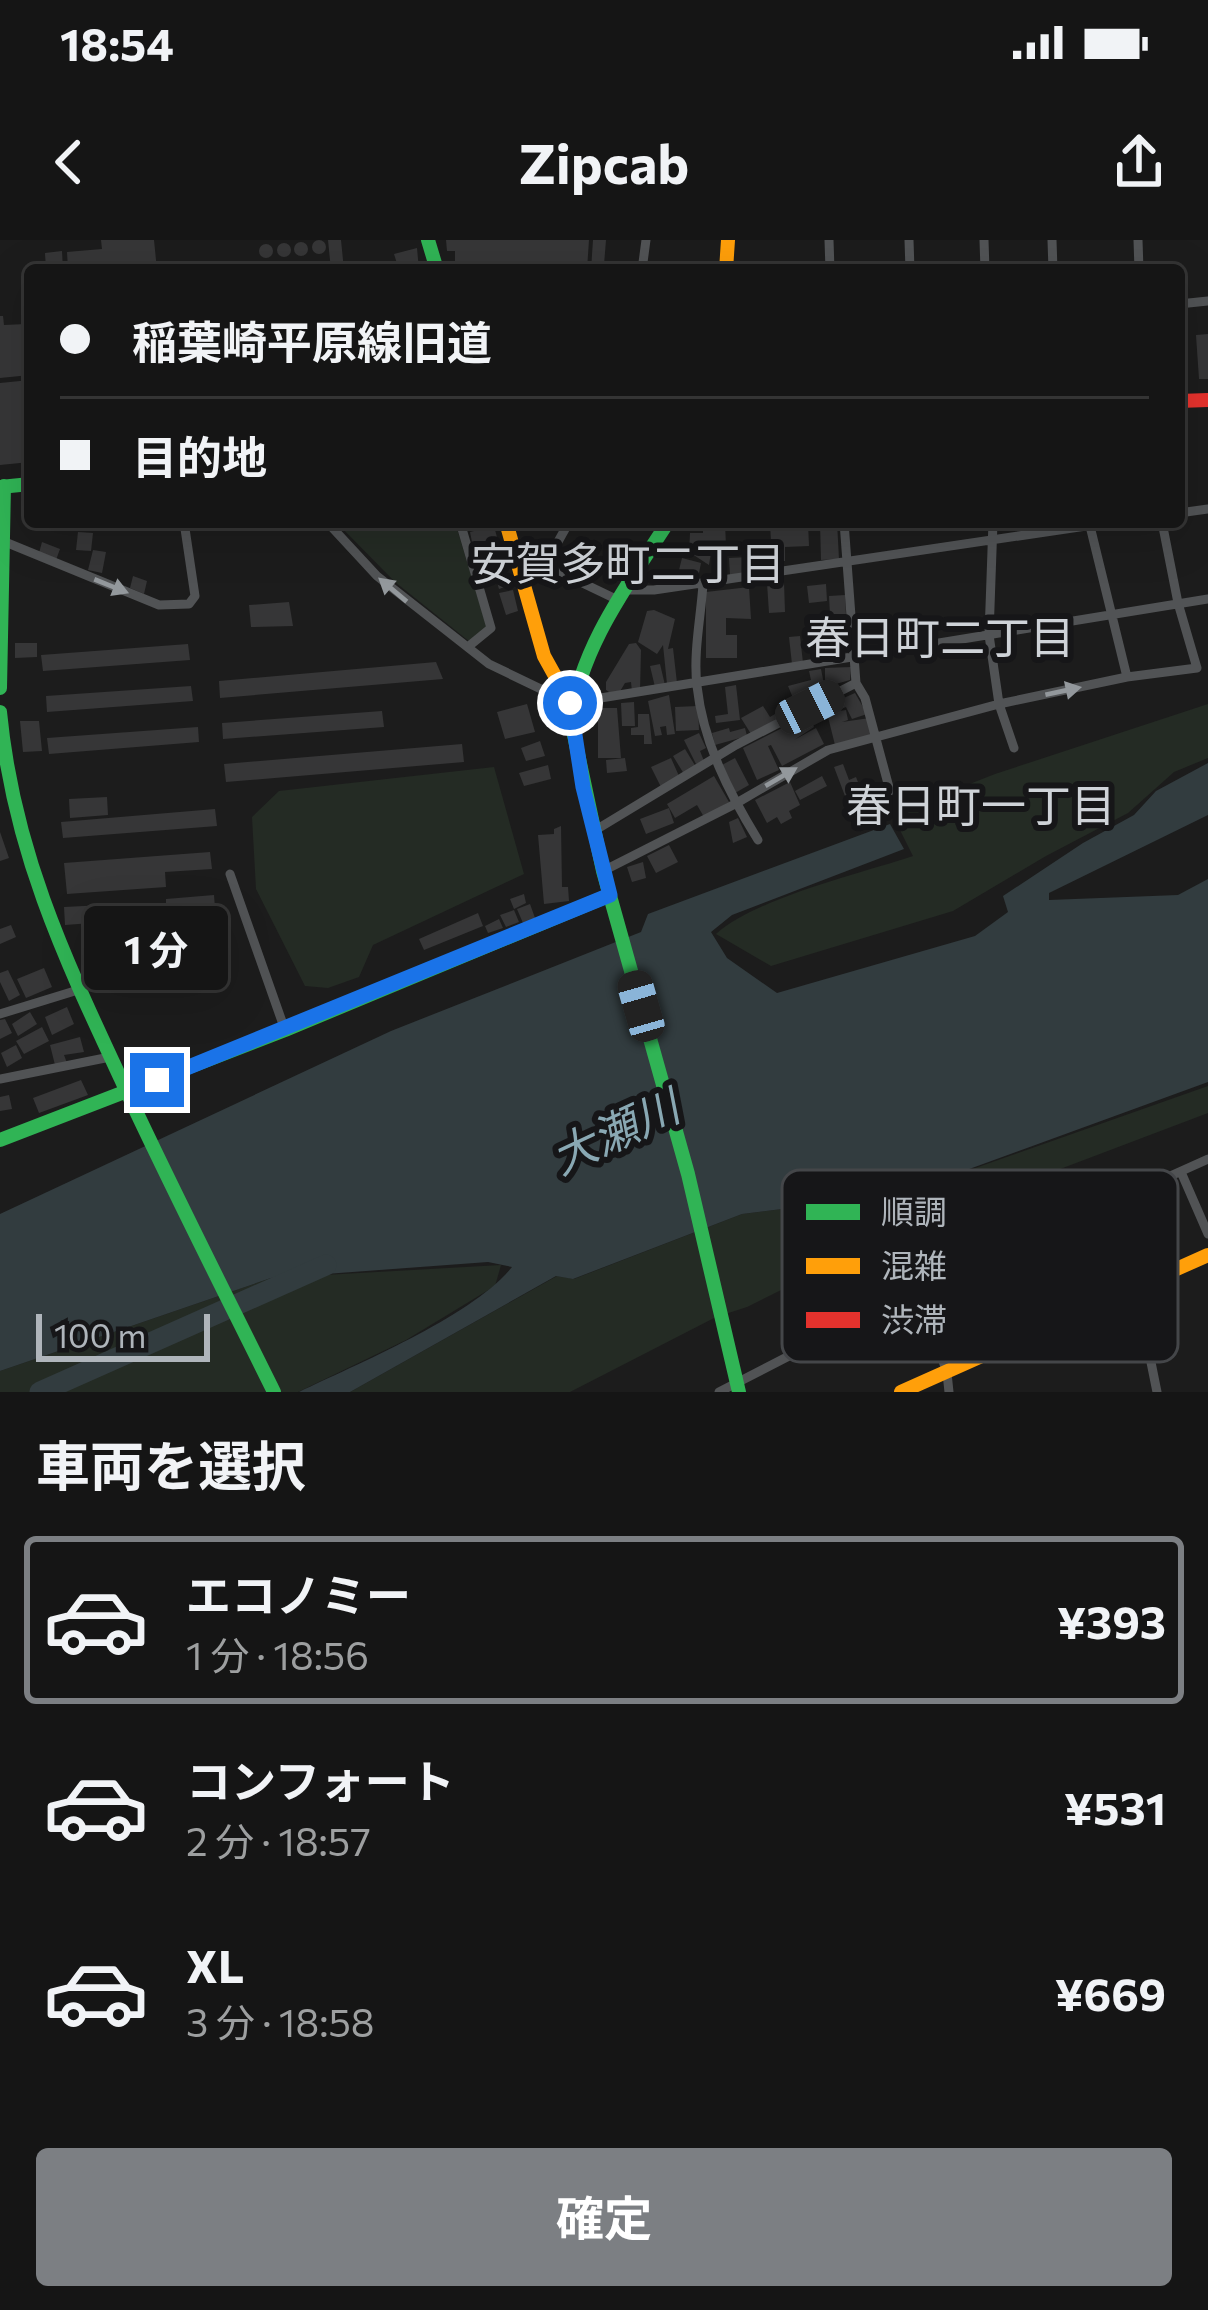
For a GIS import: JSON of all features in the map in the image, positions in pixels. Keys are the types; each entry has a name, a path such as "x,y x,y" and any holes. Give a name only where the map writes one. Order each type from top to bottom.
{"street":[{"path":"0,688 2,486"},
{"path":"2,541 159,605 189,604 195,596 185,528"},
{"path":"333,528 377,576 489,664 570,703 1208,599"},
{"path":"462,528 491,628 469,646"},
{"path":"508,528 544,656 570,703 603,871 688,1174 738,1387"},
{"path":"566,528 545,565 624,596 1067,528"},
{"path":"570,703 582,669 664,528"},
{"path":"844,528 856,682 865,698 890,791"},
{"path":"993,528 989,635 999,704 1014,748"},
{"path":"1090,528 1127,677"},
{"path":"603,871 736,804 828,750 999,704 1202,665 1178,603 1163,528"},
{"path":"522,577 550,567"},
{"path":"703,584 696,681 715,758 758,840"},
{"path":"594,831 715,758 856,682"},
{"path":"0,712 6,789 26,865 78,990 274,1392"},
{"path":"0,822 12,809"},
{"path":"230,874 285,1030"},
{"path":"0,1140 128,1096 610,895"},
{"path":"0,1014 78,990"},
{"path":"0,1079 110,1057"},
{"path":"1178,1173 1208,1159"},
{"path":"1181,1172 1208,1234"},
{"path":"1178,1269 1208,1255"},
{"path":"718,1392 738,1387 784,1362"},
{"path":"943,1362 949,1392"},
{"path":"902,1392 969,1362"},
{"path":"1151,1362 1157,1392"}],"shaded area":[{"path":"342,528 457,528 487,628 470,642 395,582"},
{"path":"1208,704 1208,758 1174,772 1128,813 953,911 771,966 716,934 782,898 913,856 895,820 911,807 995,774"},
{"path":"494,767 524,874 373,945 359,977 328,988 305,986 256,889 252,817 279,791"},
{"path":"1208,1086 1208,1113 1057,1170 970,1170"},
{"path":"782,1209 782,1290 716,1317 570,1392 350,1392 557,1276 574,1279 742,1214"},
{"path":"501,1265 495,1286 406,1340 298,1392 0,1392 0,1371 271,1278"}],"water":[{"path":"1208,763 1208,815 1049,893 1049,900 1178,895 1208,879 1208,1082 967,1170 782,1170 782,1209 742,1214 573,1279 556,1276 350,1392 299,1392 443,1321 512,1267 488,1262 271,1278 0,1371 0,1214 391,1031 641,932 648,914 890,824 904,849 732,915 711,932 727,958 777,993 975,936 1008,912 1003,896 1134,815 1156,791"}],"building":[{"path":"101,240 154,240 156,264 68,264 67,252 102,249"},
{"path":"319,240 326,247 319,254 312,247"},
{"path":"328,240 341,240 343,264 330,264"},
{"path":"446,240 589,240 587,264 455,264 455,251 447,251"},
{"path":"593,240 606,240 604,264 591,264"},
{"path":"301,242 308,249 301,256 294,249"},
{"path":"284,243 291,250 284,257 277,250"},
{"path":"266,244 273,251 266,258 259,251"},
{"path":"417,248 418,264 397,264 394,254"},
{"path":"62,251 63,264 46,264 45,253"},
{"path":"3,316 4,325 24,324 24,376 0,378"},
{"path":"1208,334 1208,379 1199,379 1196,335"},
{"path":"24,381 24,463 0,465 0,383"},
{"path":"495,528 498,541 473,547 470,532"},
{"path":"703,528 725,528 726,546 712,546 709,565 689,552 690,533 703,533"},
{"path":"770,528 808,528 809,546 785,547 785,561 772,562"},
{"path":"820,528 837,528 839,559 821,560"},
{"path":"78,532 93,533 91,551 76,550"},
{"path":"42,542 60,549 56,560 39,553"},
{"path":"93,550 106,552 102,573 88,570"},
{"path":"767,553 768,572 754,573 753,554"},
{"path":"749,557 751,574 730,575 729,558"},
{"path":"504,558 506,569 478,577 475,565"},
{"path":"682,558 701,563 697,583 677,578"},
{"path":"507,571 511,585 499,589 495,575"},
{"path":"133,576 147,581 144,594 130,588"},
{"path":"784,582 785,612 769,613 767,583"},
{"path":"826,584 827,601 809,603 807,586"},
{"path":"749,587 751,619 726,618 726,635 737,635 737,658 706,658 706,592"},
{"path":"513,590 518,611 506,615 499,593"},
{"path":"845,595 846,615 830,615 829,596"},
{"path":"289,602 293,626 251,627 249,605"},
{"path":"647,611 675,619 668,649 673,648 677,683 667,684 663,645 657,654 638,642"},
{"path":"848,629 848,656 825,655 822,630"},
{"path":"800,636 803,663 792,664 789,637"},
{"path":"15,643 37,643 37,657 15,658"},
{"path":"636,643 641,650 640,691 632,692 631,682 612,694 606,682 629,644"},
{"path":"188,644 190,660 43,671 41,655"},
{"path":"436,662 443,679 220,698 219,681"},
{"path":"660,664 665,685 655,687 650,666"},
{"path":"851,667 850,680 825,687 825,668"},
{"path":"821,669 826,694 798,710 788,686 811,680 809,671"},
{"path":"736,685 740,720 716,723 715,716 728,714 725,687"},
{"path":"191,686 193,701 47,712 46,696"},
{"path":"855,693 867,714 852,719 839,700"},
{"path":"669,695 675,734 667,735 666,726 660,727 662,735 655,736 648,701"},
{"path":"634,702 635,726 622,726 621,703"},
{"path":"527,704 535,732 505,739 497,712"},
{"path":"698,706 699,730 676,731 675,707"},
{"path":"763,706 770,717 780,711 784,717 751,734 741,718"},
{"path":"598,708 617,708 621,758 598,758"},
{"path":"846,710 848,720 842,722 870,718 873,735 835,745 827,713"},
{"path":"382,711 384,727 223,739 222,723"},
{"path":"638,714 649,714 652,744 644,744 644,735 631,735 631,728 638,727"},
{"path":"800,715 802,721 810,717 814,727 794,740 816,728 824,744 782,766 768,746 779,770 757,780 743,748"},
{"path":"20,721 39,721 42,751 23,752"},
{"path":"198,727 199,742 49,754 47,738"},
{"path":"729,728 730,732 745,728 747,736 715,745 712,733"},
{"path":"699,733 706,748 700,751 704,761 696,764 684,740"},
{"path":"540,741 545,756 526,761 521,748"},
{"path":"462,744 464,762 226,782 224,764"},
{"path":"685,749 696,767 684,774 673,756"},
{"path":"625,758 627,771 607,773 606,760"},
{"path":"671,758 679,776 661,787 651,767"},
{"path":"735,758 749,785 735,793 720,766"},
{"path":"843,764 849,780 856,777 864,798 848,804 834,767"},
{"path":"548,765 551,779 524,786 519,773"},
{"path":"714,776 729,802 704,817 697,805 675,818 667,804"},
{"path":"822,776 827,786 800,800 795,791"},
{"path":"790,782 800,805 781,824 777,817 767,823 755,800"},
{"path":"107,797 108,815 70,818 69,799"},
{"path":"669,808 674,823 646,834 640,819"},
{"path":"215,809 217,826 63,838 61,822"},
{"path":"738,818 747,837 733,843 729,822"},
{"path":"561,826 562,887 568,887 569,901 544,904 538,835 554,834"},
{"path":"0,832 9,858 0,861"},
{"path":"669,845 678,862 656,873 647,856"},
{"path":"210,852 212,869 165,872 166,887 67,894 64,863"},
{"path":"643,862 646,878 632,882 627,867"},
{"path":"524,894 526,903 514,909 510,899"},
{"path":"214,895 219,961 119,964 115,913 144,911 143,906 166,904 166,899"},
{"path":"530,904 535,918 523,923 517,909"},
{"path":"104,905 105,922 65,925 64,907"},
{"path":"514,910 519,922 506,927 500,915"},
{"path":"478,913 483,926 424,950 419,939"},
{"path":"499,919 503,928 488,933 485,926"},
{"path":"11,925 16,937 0,944 0,929"},
{"path":"44,968 52,987 26,998 17,979"},
{"path":"8,970 20,995 9,1001 0,982 0,973"},
{"path":"67,1007 74,1024 52,1035 45,1017"},
{"path":"30,1012 37,1024 18,1036 12,1024"},
{"path":"5,1019 12,1033 0,1039 0,1020"},
{"path":"42,1027 49,1041 24,1054 16,1041"},
{"path":"80,1037 84,1052 64,1055 67,1063 55,1065 50,1045"},
{"path":"16,1045 22,1058 7,1067 1,1053"},
{"path":"81,1080 88,1095 39,1113 33,1098"},
{"path":"9,1095 12,1109 0,1111 0,1097"}],"waterway":[{"name":"大瀬川","path":"40,1392 326,1265"}],"traffic: fast":[{"path":"428,240 435,264"},
{"path":"0,487 24,485"},
{"path":"0,688 4,486"},
{"path":"664,528 595,642 571,721 603,871 688,1174 739,1392"},
{"path":"0,712 16,809 60,944 274,1392"},
{"path":"0,1140 285,1030 610,895"}],"traffic: slow":[{"path":"726,264 728,240"},
{"path":"508,528 544,656 570,703"},
{"path":"1178,1268 1208,1255"},
{"path":"901,1392 968,1362"}],"traffic: jam":[{"path":"1185,401 1208,400"}],"district":[{"name":"安賀多町二丁目","path":"628,561"},
{"name":"春日町二丁目","path":"940,635"},
{"name":"春日町一丁目","path":"981,803"}],"route":[{"path":"157,1080 610,895 583,787 570,703"}]}
